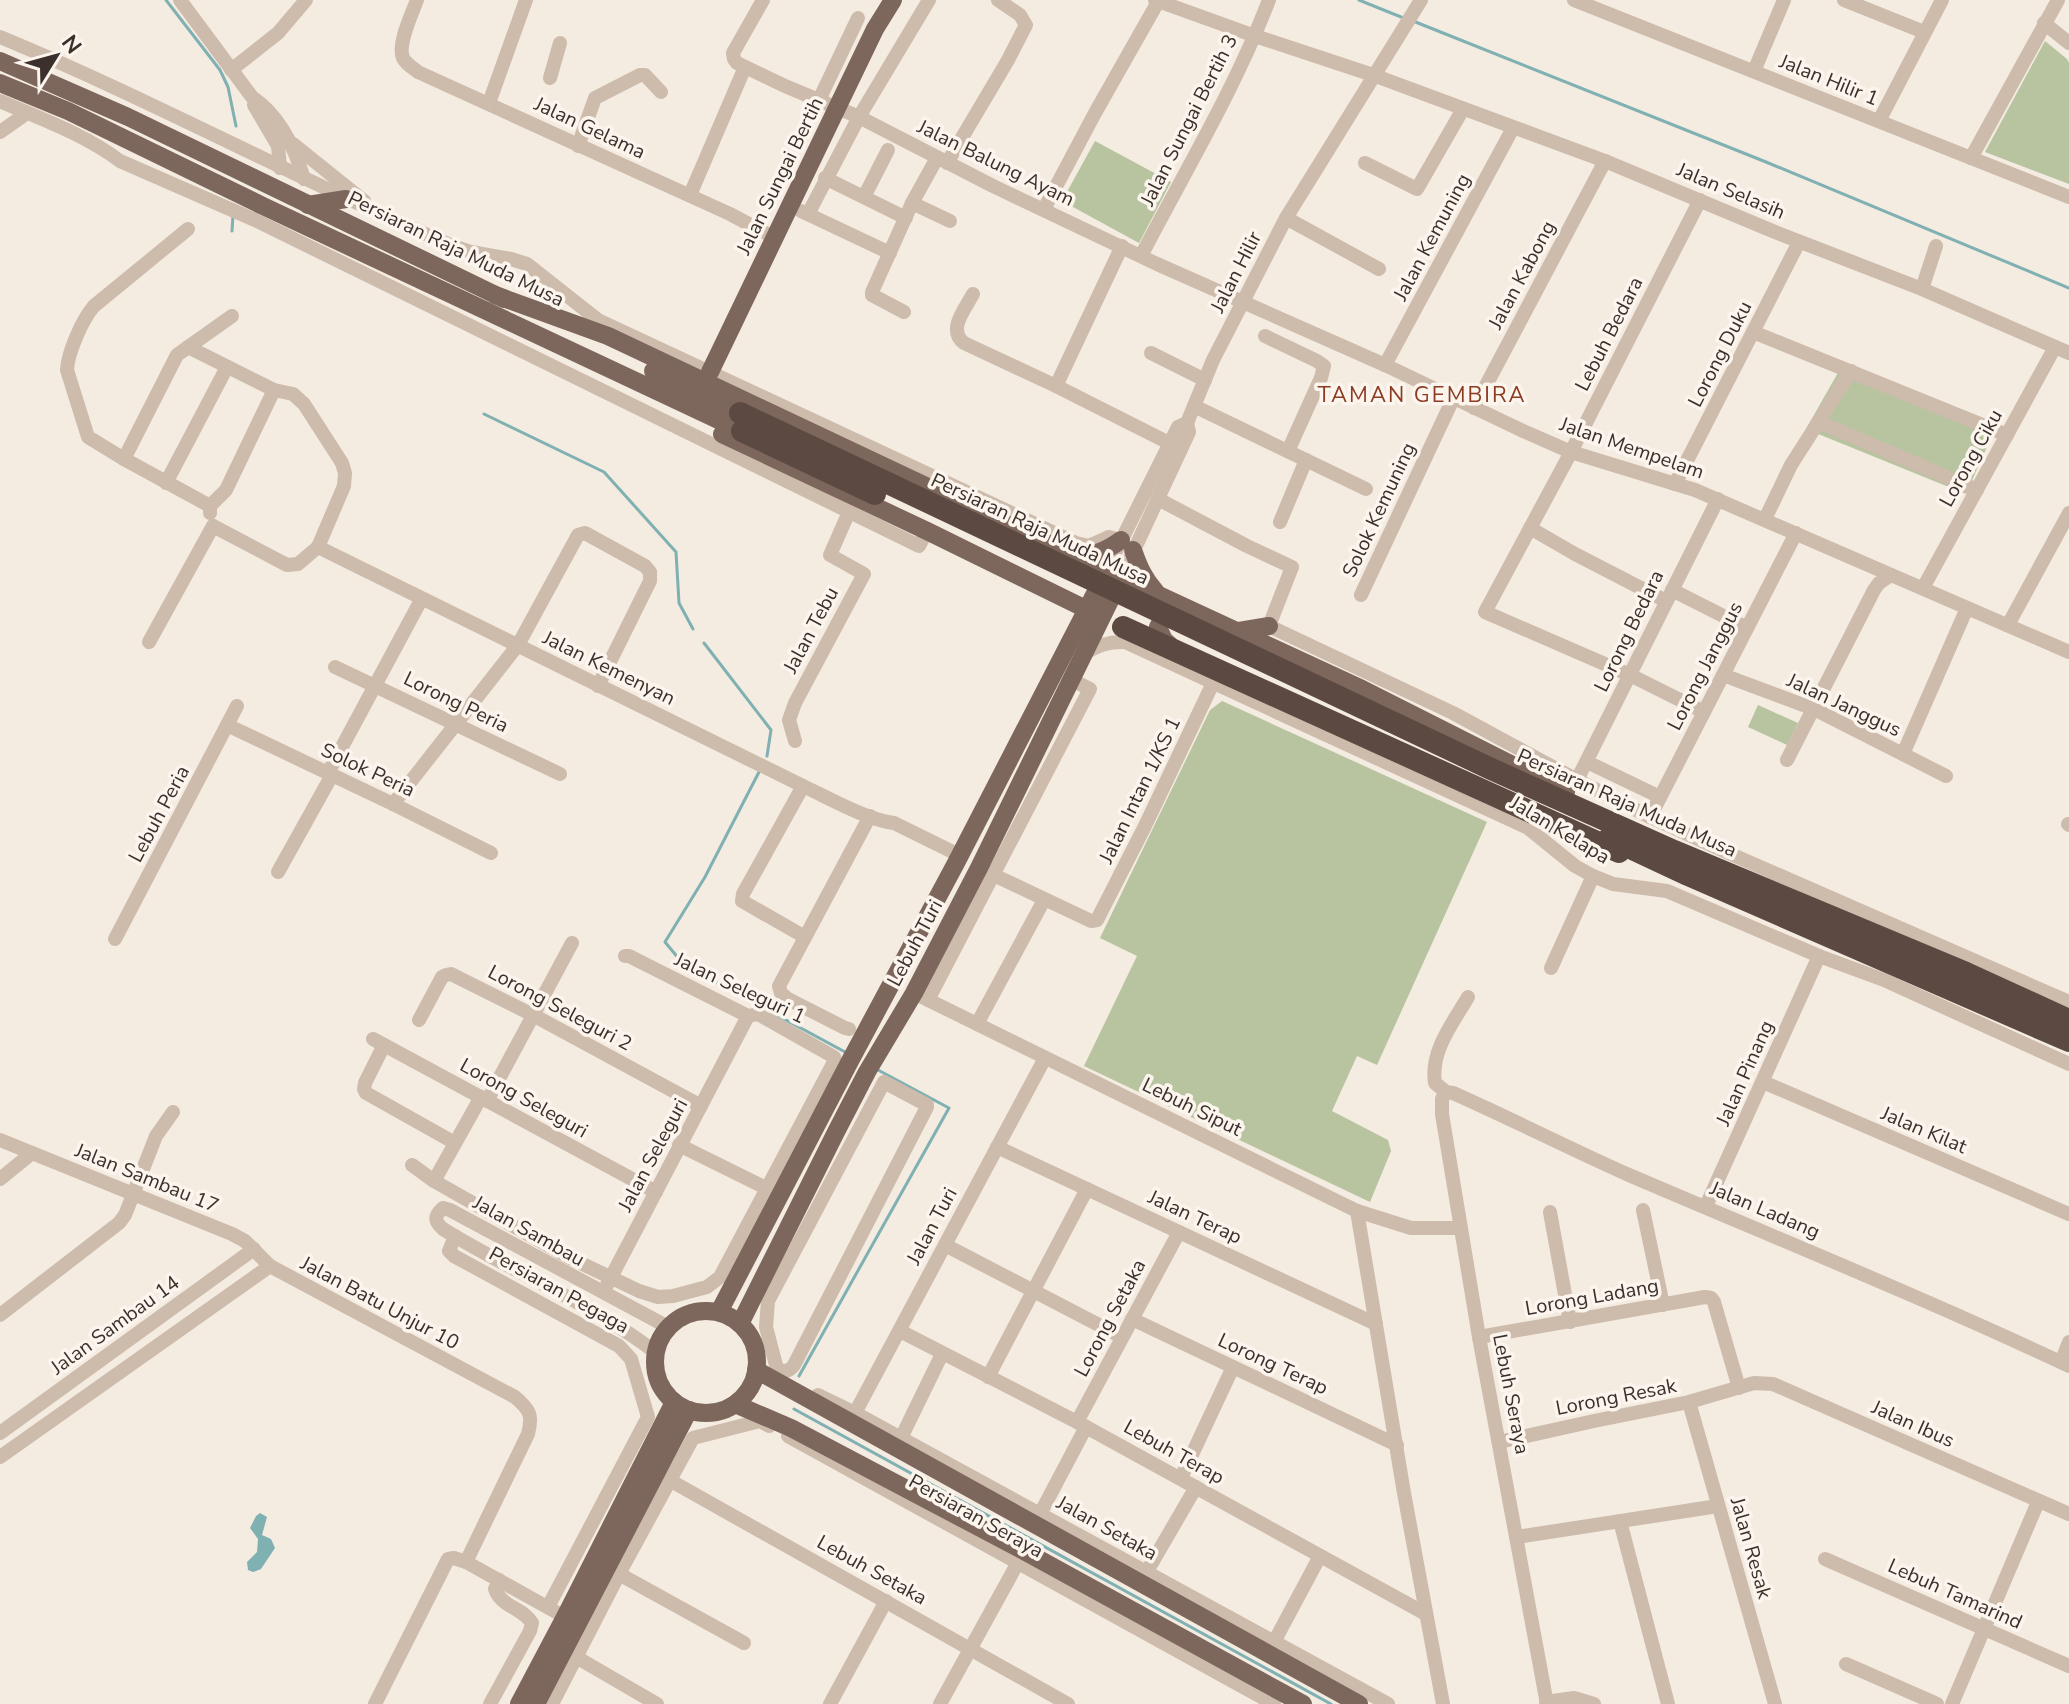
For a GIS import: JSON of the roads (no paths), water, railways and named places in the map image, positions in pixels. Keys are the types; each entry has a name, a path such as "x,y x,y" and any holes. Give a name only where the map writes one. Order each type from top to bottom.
{"highway":[{"name":"Persiaran Raja Muda Musa","path":"741,422 1486,773 1688,875 2069,1041"},
{"path":"1123,627 1170,655 1277,704 1648,865 1688,875"},
{"name":"Persiaran Raja Muda Musa","path":"1486,773 1972,968 2069,1020"}],"main road":[{"name":"Jalan Sungai Bertih","path":"710,372 875,29 893,0"},
{"name":"Persiaran Raja Muda Musa","path":"0,61 128,117 495,295 741,422"},
{"name":"Persiaran Raja Muda Musa","path":"0,83 68,111 259,213 634,381 741,422"},
{"path":"308,205 346,199"},
{"path":"495,295 608,336 1159,595 1239,631 1365,681 1674,851"},
{"path":"634,381 665,407 780,470 927,531 1123,627"},
{"path":"869,447 920,483"},
{"path":"1033,582 1061,583 1071,573 1065,559 1050,545"},
{"path":"1072,555 1091,555 1127,545 1147,583 1159,595"},
{"name":"Lebuh Turi","path":"740,1324 844,1136 872,1064 921,997 957,910 986,872 1070,679 1094,613 1114,574"},
{"path":"1056,595 1064,603 1082,644 1110,627 1123,627"},
{"path":"1170,655 1158,627 1164,616 1176,609 1196,611"},
{"path":"1239,631 1269,626"},
{"name":"Lebuh Turi","path":"719,1312 819,1123 847,1057 1082,644"},
{"path":"957,910 965,882 964,870 958,859"},
{"path":"691,1312 719,1312 740,1324 751,1338 756,1353 756,1370 753,1383 735,1404 721,1411 705,1413 681,1406 664,1392 657,1380 655,1352 668,1327 678,1318 691,1312"},
{"name":"Persiaran Seraya","path":"756,1370 1359,1704"},
{"name":"Persiaran Seraya","path":"735,1404 791,1428 1020,1557 1303,1704"},
{"path":"536,1704 663,1477 681,1406"},
{"path":"519,1704 681,1406"}],"street":[{"path":"180,0 252,97 262,104 293,144 384,216"},
{"path":"231,70 278,33 306,0"},
{"name":"Jalan Gelama","path":"417,0 402,44 404,61 418,72 690,195 775,238"},
{"path":"489,103 526,0"},
{"path":"690,195 740,63 733,53 763,0"},
{"path":"808,214 859,117 929,0"},
{"path":"904,312 872,295 872,292 912,203 1008,60 1026,25 1025,20 998,0"},
{"path":"1044,209 1157,0"},
{"name":"Jalan Selasih","path":"1157,0 1373,75 1605,161 1799,242 1922,289 2069,353"},
{"name":"Jalan Hilir","path":"1127,545 1158,499 1178,427 1188,427 1205,380 1286,218 1421,0"},
{"name":"Jalan Hilir 1","path":"1574,0 2069,197"},
{"path":"1754,71 1784,0"},
{"path":"1844,0 1924,32"},
{"path":"1879,121 1942,0"},
{"path":"1971,158 2058,0"},
{"name":"Jalan Sungai Bertih 3","path":"1141,256 1255,36 1268,1"},
{"path":"819,100 858,18"},
{"path":"2044,23 2069,43"},
{"path":"0,37 84,73 384,216 471,252 527,264 598,320 1076,543 1089,546 1109,537 1127,545"},
{"path":"550,78 560,43"},
{"name":"Jalan Balung Ayam","path":"740,63 1242,302"},
{"path":"578,146 595,98 640,75 645,75 661,92"},
{"path":"252,97 254,107 278,146 280,168"},
{"path":"0,101 79,136 120,161 259,213 780,470 849,512 919,546 927,531"},
{"path":"1365,163 1417,189 1463,109"},
{"path":"0,132 27,113"},
{"name":"Jalan Kemuning","path":"1385,365 1513,128"},
{"path":"250,153 261,147 268,130"},
{"path":"293,144 304,179"},
{"path":"864,197 888,150"},
{"name":"Jalan Kabong","path":"1474,408 1605,161"},
{"path":"825,178 906,218"},
{"name":"Lebuh Bedara","path":"1630,675 1485,612 1700,200"},
{"path":"912,203 950,221"},
{"path":"790,206 890,253"},
{"path":"1286,218 1379,269"},
{"path":"188,229 94,306 67,359 67,370 88,437 210,506"},
{"name":"Lorong Duku","path":"1675,484 1799,242"},
{"path":"1056,386 1122,246"},
{"path":"1922,289 1936,246"},
{"path":"973,294 957,325 958,339 1175,446"},
{"name":"Jalan Mempelam","path":"1242,302 1571,452 1718,499 2069,652"},
{"path":"124,459 177,355 232,316"},
{"path":"1753,332 2007,435"},
{"path":"1265,336 1324,366 1288,451"},
{"path":"188,347 274,390 293,394 304,404 342,463 345,473 344,486 318,547 298,564 287,565 213,526"},
{"name":"Lorong Ciku","path":"1923,588 2055,347"},
{"path":"1151,353 1205,380"},
{"path":"166,483 227,367"},
{"path":"1765,519 1791,465 1851,371"},
{"path":"210,506 226,490 274,390"},
{"name":"Solok Kemuning","path":"1361,595 1453,399"},
{"path":"1194,406 1366,489"},
{"path":"1819,422 1977,490"},
{"name":"Jalan Hilir","path":"1114,574 1175,446"},
{"path":"1280,522 1306,460"},
{"path":"1158,499 1292,567 1269,626 1365,681 1453,713 1650,817 1972,968 2069,1002"},
{"name":"Lorong Bedara","path":"1577,780 1718,499"},
{"path":"149,642 213,526 210,506"},
{"name":"Jalan Tebu","path":"795,741 789,720 795,703 864,574 830,555 849,512"},
{"path":"2008,625 2069,513"},
{"path":"1530,528 1575,554 1747,628"},
{"path":"393,804 518,645 578,535 585,533 645,566 650,572 650,581 598,686"},
{"name":"Lorong Janggus","path":"1650,817 1796,533"},
{"name":"Jalan Kemenyan","path":"318,547 803,786 877,819 894,823 958,859"},
{"path":"1787,760 1874,590 1891,575"},
{"path":"278,872 421,600"},
{"path":"1903,754 1967,608"},
{"name":"Jalan Kelapa","path":"1082,644 1125,642 1170,655 1213,683 1277,704 1528,828 1575,866 1593,876 1613,884 1667,891 1819,956 1884,980 2069,1064"},
{"name":"Lorong Peria","path":"335,667 560,774"},
{"path":"1630,675 1704,712"},
{"name":"Jalan Janggus","path":"1723,675 1814,709 1946,776"},
{"name":"Lebuh Turi","path":"986,872 1090,689 1070,679"},
{"name":"Jalan Intan 1/KS 1","path":"1044,900 1091,921 1097,920 1213,683"},
{"name":"Lebuh Peria","path":"115,939 237,706"},
{"name":"Solok Peria","path":"227,725 491,853"},
{"path":"1587,762 1660,797"},
{"path":"803,786 742,901 805,937"},
{"path":"849,1029 788,999 779,986 877,819"},
{"path":"921,997 986,872 1044,900 977,1024"},
{"path":"1551,968 1593,876"},
{"path":"434,1181 572,943"},
{"name":"Jalan Seleguri 1","path":"625,956 748,1016 758,1014 832,1055 847,1057"},
{"name":"Jalan Pinang","path":"1706,1206 1819,956"},
{"name":"Lorong Seleguri 2","path":"419,1020 442,977 448,974 533,1015 701,1106"},
{"name":"Lebuh Siput","path":"921,997 1357,1211 1411,1228 1461,1228"},
{"name":"Lebuh Seraya","path":"1468,997 1438,1050 1433,1071 1435,1083 1446,1092 1442,1099 1442,1114 1479,1337 1547,1703"},
{"name":"Jalan Seleguri","path":"594,1311 748,1016"},
{"name":"Lorong Seleguri","path":"455,1143 366,1093 365,1083 379,1042 656,1192"},
{"name":"Lebuh Turi","path":"412,1165 434,1181 610,1279 658,1297 673,1296 707,1287 720,1277 766,1188 847,1057"},
{"name":"Jalan Turi","path":"855,1413 1045,1058"},
{"path":"884,1082 927,1106 794,1365 791,1370 784,1371 777,1369 766,1327 768,1301 844,1136 884,1082"},
{"name":"Jalan Kilat","path":"1763,1082 2069,1214"},
{"name":"Jalan Ladang","path":"1446,1092 2065,1364"},
{"path":"0,1315 119,1223 156,1136 173,1112"},
{"path":"819,1123 844,1136"},
{"name":"Jalan Sambau 17","path":"0,1140 232,1234 245,1241 270,1266"},
{"path":"679,1145 766,1188"},
{"name":"Jalan Terap","path":"997,1147 1376,1324"},
{"path":"0,1179 32,1153"},
{"path":"988,1377 1087,1189"},
{"name":"Jalan Sambau","path":"655,1352 594,1311 455,1236 437,1224 437,1213 443,1208 450,1210 668,1327"},
{"path":"1643,1210 1663,1305"},
{"path":"1357,1211 1443,1704"},
{"path":"1550,1212 1570,1322"},
{"name":"Lorong Setaka","path":"1040,1514 1122,1337 1179,1232"},
{"name":"Persiaran Pegaga","path":"455,1236 449,1251 454,1256 619,1346 631,1359 648,1417 548,1607"},
{"path":"945,1245 1122,1337"},
{"name":"Jalan Sambau 14","path":"0,1433 254,1249"},
{"name":"Jalan Batu Unjur 10","path":"1,1453 270,1266 515,1397 526,1406 532,1419 528,1434 466,1562"},
{"name":"Lorong Ladang","path":"1479,1337 1711,1298 1739,1388"},
{"name":"Lorong Terap","path":"1132,1319 1397,1445"},
{"name":"Lebuh Terap","path":"900,1331 1081,1424 1426,1614"},
{"path":"2065,1364 2069,1342"},
{"path":"901,1438 942,1354"},
{"path":"1181,1478 1233,1367"},
{"name":"Jalan Ibus","path":"1739,1388 1754,1383 1773,1384 2069,1514"},
{"name":"Lorong Resak","path":"1499,1442 1689,1402 1739,1388"},
{"name":"Jalan Setaka","path":"807,1398 812,1394 818,1395 855,1413 1388,1704"},
{"name":"Jalan Resak","path":"1689,1402 1775,1704"},
{"name":"Persiaran Seraya","path":"552,1704 619,1574 663,1477 693,1438 760,1421 1020,1557 1274,1704"},
{"name":"Lebuh Setaka","path":"663,1477 1068,1704"},
{"path":"1146,1573 1196,1487"},
{"path":"1952,1704 2038,1502"},
{"path":"1517,1537 1718,1506"},
{"path":"1620,1521 1668,1704"},
{"path":"1274,1642 1320,1556"},
{"path":"940,1704 1020,1557"},
{"path":"375,1704 448,1559 466,1562 565,1617"},
{"name":"Lebuh Tamarind","path":"1825,1559 2069,1666"},
{"path":"619,1574 744,1643"},
{"path":"490,1704 532,1623 527,1616 497,1596 495,1589 499,1580"},
{"path":"830,1704 886,1601"},
{"path":"576,1657 657,1704"},
{"path":"1846,1664 1937,1704"},
{"path":"1547,1703 1574,1698 1594,1704"}],"water":[{"path":"260,1513 267,1517 262,1535 271,1539 275,1548 261,1569 253,1572 248,1570 247,1562 257,1552 258,1539 250,1528"}],"waterway":[{"path":"166,0 220,70 228,87 236,126"},
{"path":"1359,0 1406,19"},
{"path":"1413,21 1766,162 2069,288"},
{"path":"232,231 233,215"},
{"path":"484,414 604,472 676,552 679,603 693,629"},
{"path":"704,643 771,730 767,756"},
{"path":"759,772 705,877 665,942 684,965 847,1053"},
{"path":"799,1376 949,1108 878,1070"},
{"path":"794,1409 1331,1704"}],"district":[{"name":"TAMAN GEMBIRA","path":"1422,395"}]}
